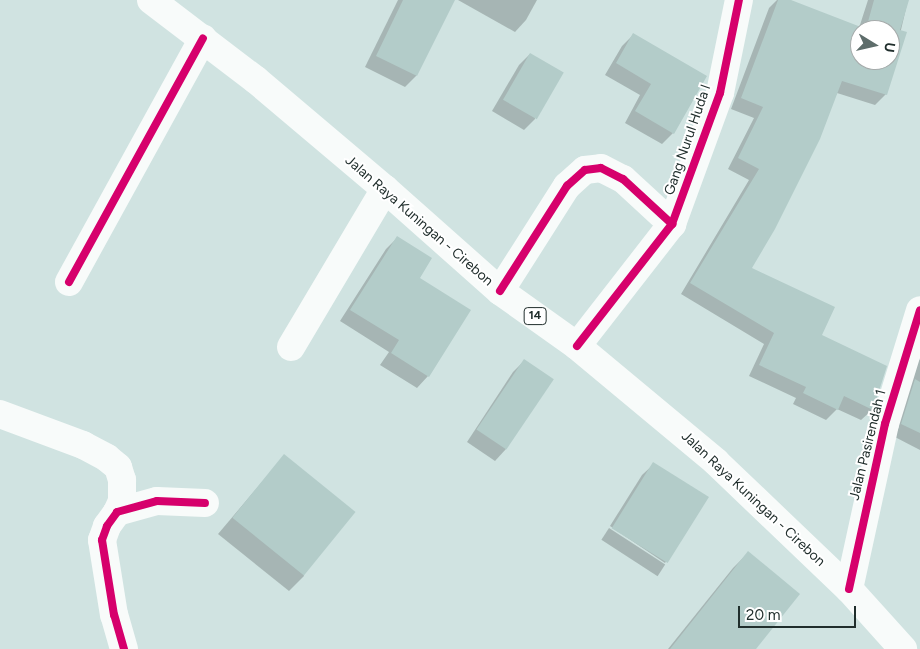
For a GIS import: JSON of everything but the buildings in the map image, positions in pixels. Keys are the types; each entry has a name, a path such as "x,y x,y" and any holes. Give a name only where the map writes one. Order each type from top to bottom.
{"main road":[{"name":"Jalan Raya Kuningan - Cirebon","path":"151,0 204,38 385,189 500,291 577,346 716,462 849,589 903,649"},
{"name":"Gang Nurul Huda I","path":"577,346 672,224 720,93 739,0"},
{"path":"68,282 204,38"},
{"path":"500,291 567,186 585,170 601,168 623,179 672,224"},
{"path":"291,347 385,189"},
{"name":"Jalan Pasirendah 1","path":"849,589 885,424 920,310"},
{"path":"0,414 83,445 107,458 118,467 122,480 122,501 102,540 114,615 124,649"},
{"path":"117,512 157,501 205,503"}],"cycle path":[{"path":"577,346 672,224 720,93 739,0"},
{"path":"69,282 203,38"},
{"path":"500,291 567,186 585,170 601,168 623,179 672,224"},
{"path":"849,589 885,424 920,310"},
{"path":"124,649 114,615 102,540 107,526 117,512 157,501 205,503"}]}
